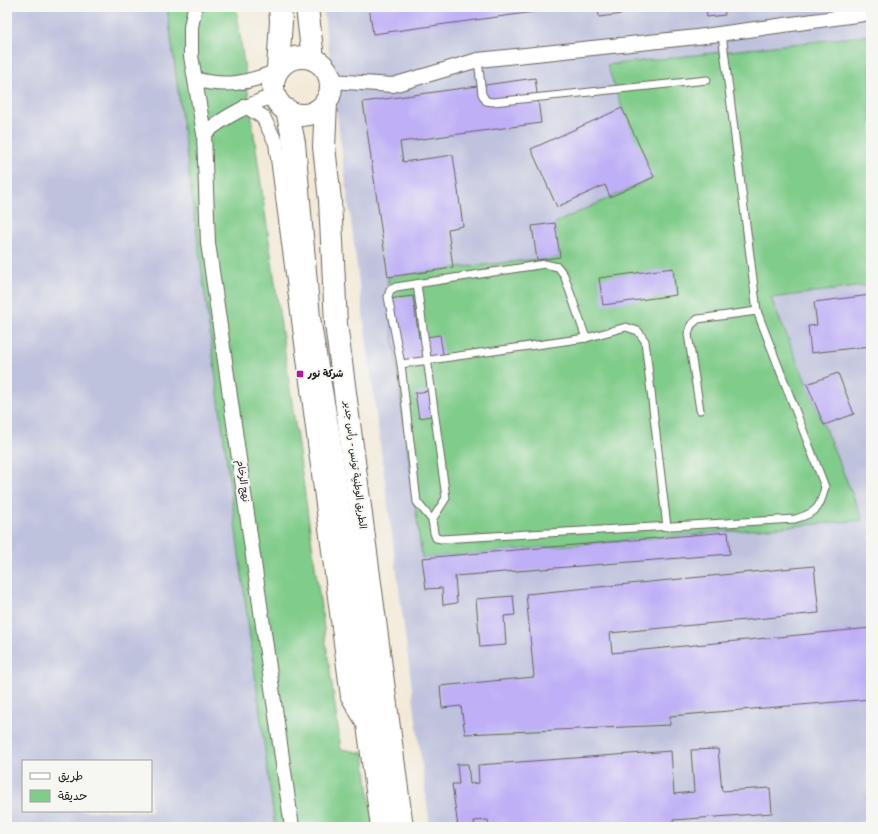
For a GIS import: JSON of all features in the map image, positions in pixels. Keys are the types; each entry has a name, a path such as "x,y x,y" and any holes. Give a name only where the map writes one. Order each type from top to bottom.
{"main road":[{"path":"278,70 281,21 280,7"},
{"path":"307,7 313,59"},
{"path":"281,103 304,114 320,108 330,96 331,81 324,68 313,59 303,57 294,58 285,62 278,70 274,79 281,103 294,143 309,318 328,432 382,827"},
{"name":"الطريق الوطنية تونس - رأس جدير","path":"326,102 324,146 330,200 336,324 402,827"}],"street":[{"name":"نهج الرخام","path":"195,7 191,27 191,56 204,134 208,243 292,827"},
{"path":"331,81 393,86 478,60 722,34 871,13"},
{"path":"195,79 212,84 228,85 278,70"},
{"path":"204,134 219,121 246,106 281,103"},
{"path":"246,106 263,117 276,143 348,696 370,736"}],"lane":[{"path":"586,338 564,275 558,266 545,264 396,287 390,290 388,297 401,364 417,502 432,520 436,538 441,539 795,519 812,514 822,504 825,487 757,311 722,34"},
{"path":"478,60 482,94 486,101 493,102 707,80"},
{"path":"417,284 446,498 432,520"},
{"path":"700,410 688,334 691,325 698,319 757,311"},
{"path":"401,364 586,338 626,327 638,331 645,341 667,527"}],"shaded area":[{"path":"7,7 167,7 275,827 7,827"},
{"path":"323,7 871,7 871,827 430,827"}],"green space":[{"path":"167,7 236,7 341,749 364,753 373,827 275,827"},
{"path":"871,35 871,285 771,298 863,520 422,558 388,299 388,277 453,268 559,257 555,223 653,178 622,108 607,65"}],"building":[{"path":"369,7 563,7 563,8 373,34"},
{"path":"598,7 622,7 623,14 599,17"},
{"path":"706,7 724,7 725,15 707,17"},
{"path":"535,78 541,123 400,142 403,162 453,155 463,226 448,229 453,268 388,277 363,102"},
{"path":"622,108 654,177 610,197 605,185 557,207 531,149"},
{"path":"555,223 560,257 537,260 532,226"},
{"path":"673,268 676,295 603,305 599,278"},
{"path":"871,295 871,346 811,353 808,326 817,325 814,302"},
{"path":"413,296 419,338 440,335 444,361 398,367 388,299"},
{"path":"838,373 854,414 824,425 807,384"},
{"path":"434,390 438,415 419,418 415,393"},
{"path":"728,532 730,554 455,576 457,603 443,605 442,588 426,589 422,558"},
{"path":"814,566 819,613 610,633 612,653 871,628 871,699 670,716 670,725 465,734 461,706 442,708 440,686 534,677 526,594"},
{"path":"513,596 515,615 504,616 506,645 480,647 476,599"},
{"path":"718,749 722,791 770,788 772,813 673,820 674,827 489,827 488,820 474,821 475,827 458,827 452,784 459,784 457,764 468,764 470,784 479,783 478,765 671,751 674,794 694,792 691,750"}],"place":[{"name":"شركة نور","path":"300,374"}]}
